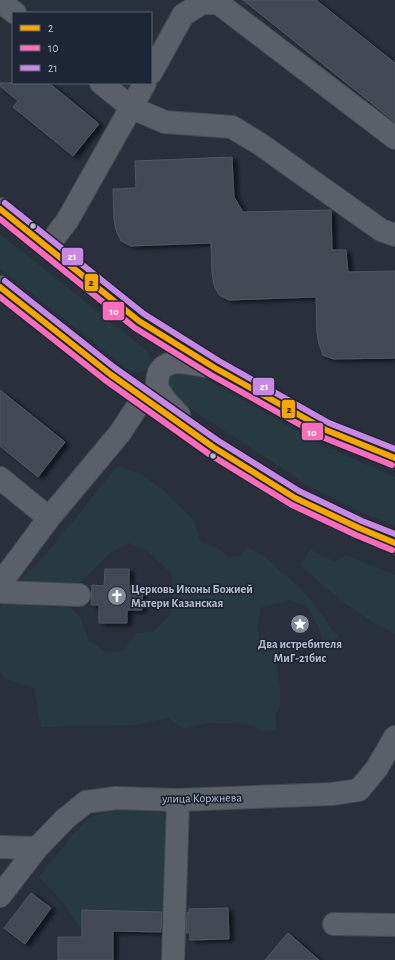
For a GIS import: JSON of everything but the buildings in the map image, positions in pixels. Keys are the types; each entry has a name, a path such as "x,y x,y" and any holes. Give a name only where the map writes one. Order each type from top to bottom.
{"main road":[{"path":"0,209 139,321 215,368 326,430 395,458"},
{"path":"0,287 110,374 213,447 295,498 395,544"},
{"path":"110,374 130,381 138,381 147,378 153,372 157,363 157,356 139,321"},
{"path":"143,398 165,366 172,362 181,362 215,368"},
{"path":"158,376 157,384 161,394 195,434"}],"street":[{"path":"0,1 14,12"},
{"path":"152,71 183,15 202,3 218,3 395,138"},
{"path":"102,84 132,108 165,122 232,127 260,144 381,230 395,235"},
{"path":"47,247 67,220 144,84"},
{"path":"0,584 49,518 120,433 143,398"},
{"path":"0,478 49,518"},
{"path":"0,592 79,595"},
{"name":"улица Коржнева","path":"0,896 37,848 65,819 86,802 116,798 178,800 332,794 359,790 377,768 395,737"},
{"path":"173,960 178,800"},
{"path":"0,847 37,848"},
{"path":"334,924 395,925"}],"shaded area":[{"path":"0,234 146,350 150,360 148,368 141,372 130,371 0,268"},
{"path":"188,369 322,445 395,477 395,526 368,515 306,484 170,395 167,377 170,372"},
{"path":"116,467 140,473 168,494 194,521 201,543 216,547 229,557 241,556 247,547 264,556 305,593 338,637 325,646 318,625 307,606 289,600 260,608 257,627 261,645 275,652 280,689 280,705 275,716 276,731 261,730 247,724 209,723 183,729 168,718 135,725 41,727 34,688 5,679 0,671 0,609 11,590 55,544","holes":["129,543 150,553 171,573 173,594 170,615 154,631 135,634 123,651 104,652 88,639 80,616 64,603 72,591 110,553"]},
{"path":"311,550 335,562 346,555 395,575 395,634 345,603 300,565"},
{"path":"129,810 159,812 165,818 166,912 83,910 82,931 64,903 39,877 74,833 88,819 105,812"}],"transit line":[{"name":"21","path":"5,203 144,314 219,361 329,423 395,449"},
{"name":"2","path":"0,209 139,321 215,368 326,430 395,458"},
{"name":"10","path":"0,219 135,328 211,375 322,437 392,465"},
{"name":"21","path":"5,281 115,368 217,440 299,491 362,521 395,534"},
{"name":"2","path":"0,287 110,374 213,447 295,498 395,543"},
{"name":"10","path":"0,297 105,380 209,454 292,505 392,550"}],"place":[{"name":"Церковь Иконы Божией Матери Казанская","path":"117,596"},
{"name":"Два истребителя МиГ-21бис","path":"300,624"}]}
